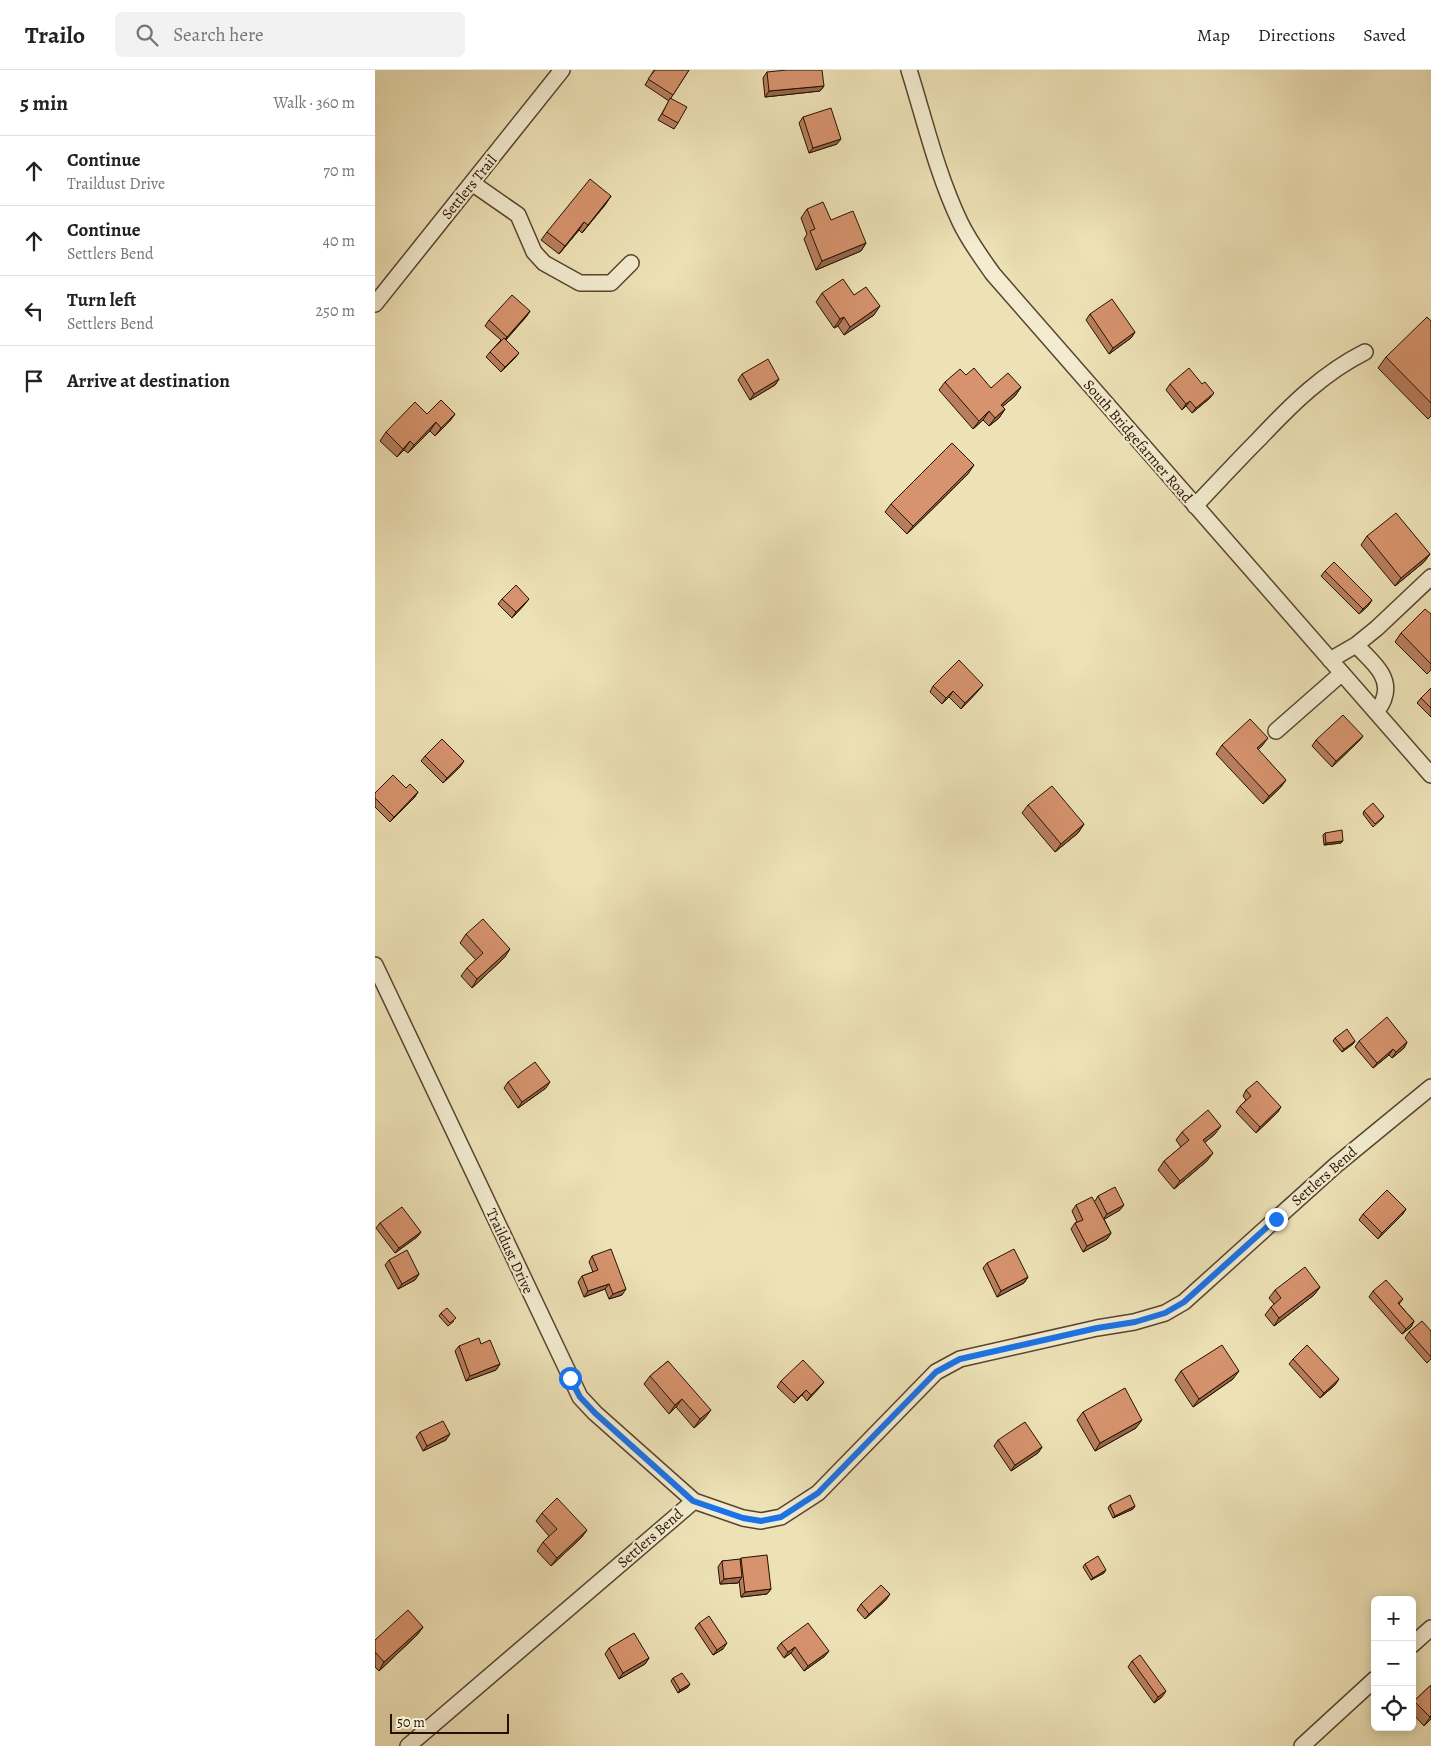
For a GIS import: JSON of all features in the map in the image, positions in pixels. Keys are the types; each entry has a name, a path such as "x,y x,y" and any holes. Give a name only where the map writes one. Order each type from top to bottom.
{"street":[{"name":"Settlers Trail","path":"375,304 562,70"},
{"name":"South Bridgefarmer Road","path":"909,70 947,192 976,250 1011,296 1431,775"},
{"path":"472,183 518,215 534,252 544,263 560,273 580,283 611,283 631,263"},
{"path":"1195,506 1290,406 1320,379 1365,352"},
{"path":"1330,660 1356,646 1431,577"},
{"path":"1356,646 1378,668 1386,681 1385,698 1376,712"},
{"path":"1277,731 1341,673"},
{"name":"Traildust Drive","path":"375,965 580,1397 595,1413 693,1501"},
{"name":"Settlers Bend","path":"408,1746 693,1501 743,1518 761,1521 781,1517 818,1493 936,1372 960,1359 1097,1328 1135,1322 1165,1313 1184,1302 1336,1165 1431,1087"},
{"path":"1416,1641 1431,1628"},
{"path":"1302,1746 1371,1683"}],"building":[{"path":"655,70 689,70 673,95 648,79"},
{"path":"822,70 824,86 769,91 767,72"},
{"path":"670,98 687,107 678,123 662,114"},
{"path":"831,108 841,139 813,148 803,117"},
{"path":"590,179 611,196 588,225 584,222 565,246 547,232"},
{"path":"823,202 831,220 853,211 866,243 822,261 810,231 815,229 807,209"},
{"path":"843,279 854,295 866,287 880,306 850,327 844,317 840,319 822,293"},
{"path":"512,295 530,311 507,337 489,320"},
{"path":"1112,299 1135,332 1113,348 1090,314"},
{"path":"1427,317 1431,321 1431,403 1386,357"},
{"path":"504,338 519,353 505,367 490,352"},
{"path":"768,359 779,379 754,394 742,374"},
{"path":"974,368 991,388 1008,373 1021,387 1001,405 1005,409 995,418 989,411 979,421 945,382 960,369 966,375"},
{"path":"1189,368 1202,384 1205,382 1214,393 1196,408 1190,401 1186,404 1170,384"},
{"path":"441,400 455,414 441,428 436,422 414,445 410,441 403,449 386,432 415,402 427,414"},
{"path":"952,443 974,465 913,526 891,504"},
{"path":"1396,513 1430,554 1401,578 1367,536"},
{"path":"1334,562 1372,600 1363,609 1325,571"},
{"path":"516,585 529,599 516,612 502,599"},
{"path":"1425,609 1431,614 1431,664 1401,633"},
{"path":"959,660 983,685 965,703 953,691 946,698 933,686"},
{"path":"1431,688 1431,708 1421,698"},
{"path":"1343,715 1363,736 1336,761 1316,740"},
{"path":"1250,719 1268,738 1257,748 1286,780 1269,796 1222,745"},
{"path":"442,739 464,761 447,778 425,756"},
{"path":"393,775 406,788 410,784 418,792 394,817 375,798 375,793"},
{"path":"1052,786 1084,824 1061,844 1028,805"},
{"path":"1373,803 1384,816 1375,824 1364,811"},
{"path":"1342,830 1343,841 1326,843 1325,833"},
{"path":"483,919 510,949 477,979 467,968 483,953 466,934"},
{"path":"1387,1017 1407,1042 1396,1052 1393,1049 1377,1063 1359,1041"},
{"path":"1347,1029 1355,1041 1344,1049 1335,1038"},
{"path":"535,1062 550,1082 522,1102 508,1082"},
{"path":"1257,1081 1281,1107 1260,1127 1240,1106 1251,1096 1246,1090"},
{"path":"1208,1110 1221,1126 1203,1140 1213,1153 1180,1181 1164,1161 1189,1140 1182,1132"},
{"path":"1115,1187 1124,1205 1107,1214 1098,1196"},
{"path":"1387,1190 1406,1209 1382,1233 1363,1214"},
{"path":"1092,1197 1111,1233 1087,1246 1075,1223 1083,1220 1076,1205"},
{"path":"402,1207 421,1232 399,1248 380,1223"},
{"path":"611,1249 626,1289 613,1294 609,1284 588,1291 582,1276 598,1270 592,1256"},
{"path":"1014,1249 1028,1277 1001,1291 987,1263"},
{"path":"407,1250 419,1274 402,1284 389,1260"},
{"path":"1305,1267 1320,1287 1279,1318 1271,1307 1281,1298 1275,1290"},
{"path":"1386,1280 1403,1299 1398,1303 1414,1321 1406,1329 1373,1291"},
{"path":"447,1308 456,1318 450,1323 441,1313"},
{"path":"1422,1321 1431,1331 1431,1357 1409,1332"},
{"path":"479,1338 481,1344 490,1340 500,1364 470,1376 459,1346"},
{"path":"1222,1345 1239,1371 1199,1399 1181,1371"},
{"path":"1307,1345 1339,1379 1324,1393 1293,1359"},
{"path":"803,1360 824,1382 811,1395 806,1390 798,1398 781,1381"},
{"path":"668,1361 711,1410 700,1419 682,1399 675,1405 650,1376"},
{"path":"1125,1388 1142,1420 1100,1443 1083,1412"},
{"path":"443,1421 450,1434 427,1446 420,1432"},
{"path":"1025,1422 1042,1447 1015,1465 998,1440"},
{"path":"1130,1495 1135,1506 1115,1516 1110,1505"},
{"path":"557,1498 587,1530 557,1558 543,1542 557,1529 542,1513"},
{"path":"767,1555 771,1589 745,1592 741,1558"},
{"path":"1098,1556 1106,1570 1093,1578 1085,1564"},
{"path":"740,1559 742,1577 724,1579 722,1561"},
{"path":"881,1585 890,1594 869,1614 861,1604"},
{"path":"408,1610 423,1627 384,1662 375,1652 375,1640"},
{"path":"709,1616 727,1643 717,1650 699,1623"},
{"path":"808,1623 829,1651 808,1666 795,1647 788,1652 781,1643"},
{"path":"634,1633 649,1658 623,1673 609,1648"},
{"path":"1140,1655 1166,1691 1158,1697 1132,1661"},
{"path":"682,1673 690,1684 680,1690 673,1678"},
{"path":"1431,1685 1430,1717 1416,1703 1416,1699"}],"route":[{"path":"570,1378 580,1397 595,1413 693,1501 743,1518 761,1521 781,1517 818,1493 936,1372 960,1359 1097,1328 1135,1322 1165,1313 1184,1302 1276,1219"}]}
